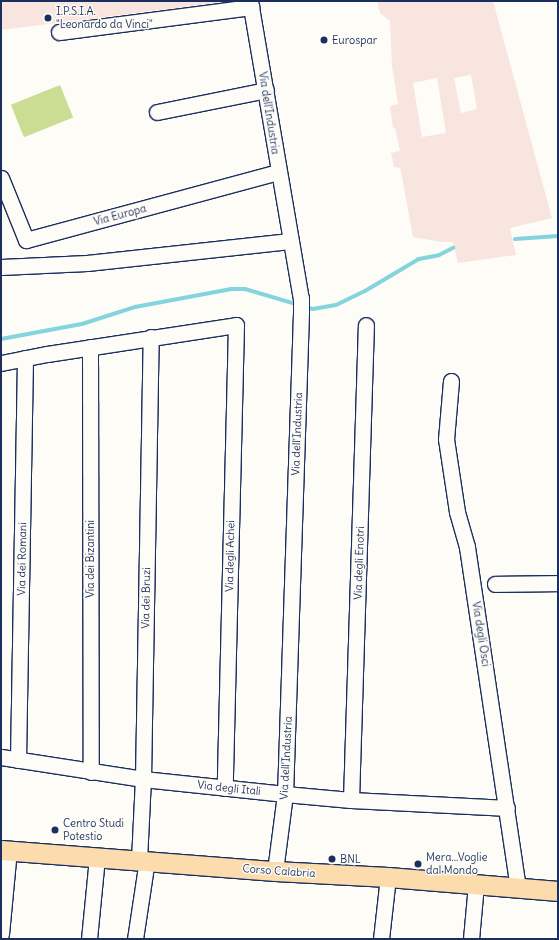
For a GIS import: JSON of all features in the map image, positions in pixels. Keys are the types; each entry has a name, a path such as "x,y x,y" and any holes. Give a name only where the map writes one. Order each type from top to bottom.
{"main road":[{"name":"Corso Calabria","path":"5,850 275,871 388,877 558,891"}],"street":[{"path":"59,32 251,4"},
{"name":"Via dell'Industria","path":"251,4 278,172 301,298 285,794 275,871"},
{"path":"157,112 266,90"},
{"name":"Via Europa","path":"26,240 278,172"},
{"path":"1,178 26,240 33,265"},
{"path":"1,267 87,263 290,241"},
{"name":"Via degli Achei","path":"151,337 236,325 225,788"},
{"name":"Via degli Enotri","path":"351,800 366,325"},
{"path":"1,363 151,337"},
{"name":"Via dei Bruzi","path":"135,939 143,860 143,779 151,337"},
{"name":"Via dei Bizantini","path":"90,347 90,772"},
{"name":"Via dei Romani","path":"18,760 25,358"},
{"name":"Via degli Osci","path":"451,381 446,439 457,512 467,547 518,888"},
{"path":"495,584 558,583"},
{"name":"Via degli Itali","path":"1,757 90,772 225,788 351,800 507,808"},
{"path":"1,934 5,850"},
{"path":"89,939 97,857"},
{"path":"381,939 388,877"},
{"path":"471,939 476,884"}],"shaded area":[{"name":"I.P.S.I.A. \"Leonardo da Vinci\"","path":"1,1 231,1 1,30"},
{"path":"377,1 493,1 552,218 510,228 516,255 458,263 453,242 441,242 413,237 400,168 394,167 391,153 400,151 395,128 393,128 390,106 398,104 392,66 390,21 380,13","holes":["471,75 477,109 461,113 454,78","437,78 446,133 422,137 413,83"]}],"green space":[{"path":"60,85 73,117 24,137 11,105"}],"waterway":[{"path":"515,239 558,236"},
{"path":"305,307 313,309 336,305 365,291 419,259 439,255 453,248"},
{"path":"1,339 82,324 135,307 231,289 245,289 299,305"}],"place":[{"name":"I.P.S.I.A. \"Leonardo da Vinci\"","path":"48,18"},
{"name":"Eurospar","path":"324,40"},
{"name":"Centro Studi Potestio","path":"55,830"},
{"name":"BNL","path":"332,859"},
{"name":"Mera...Voglie dal Mondo","path":"418,864"}]}
